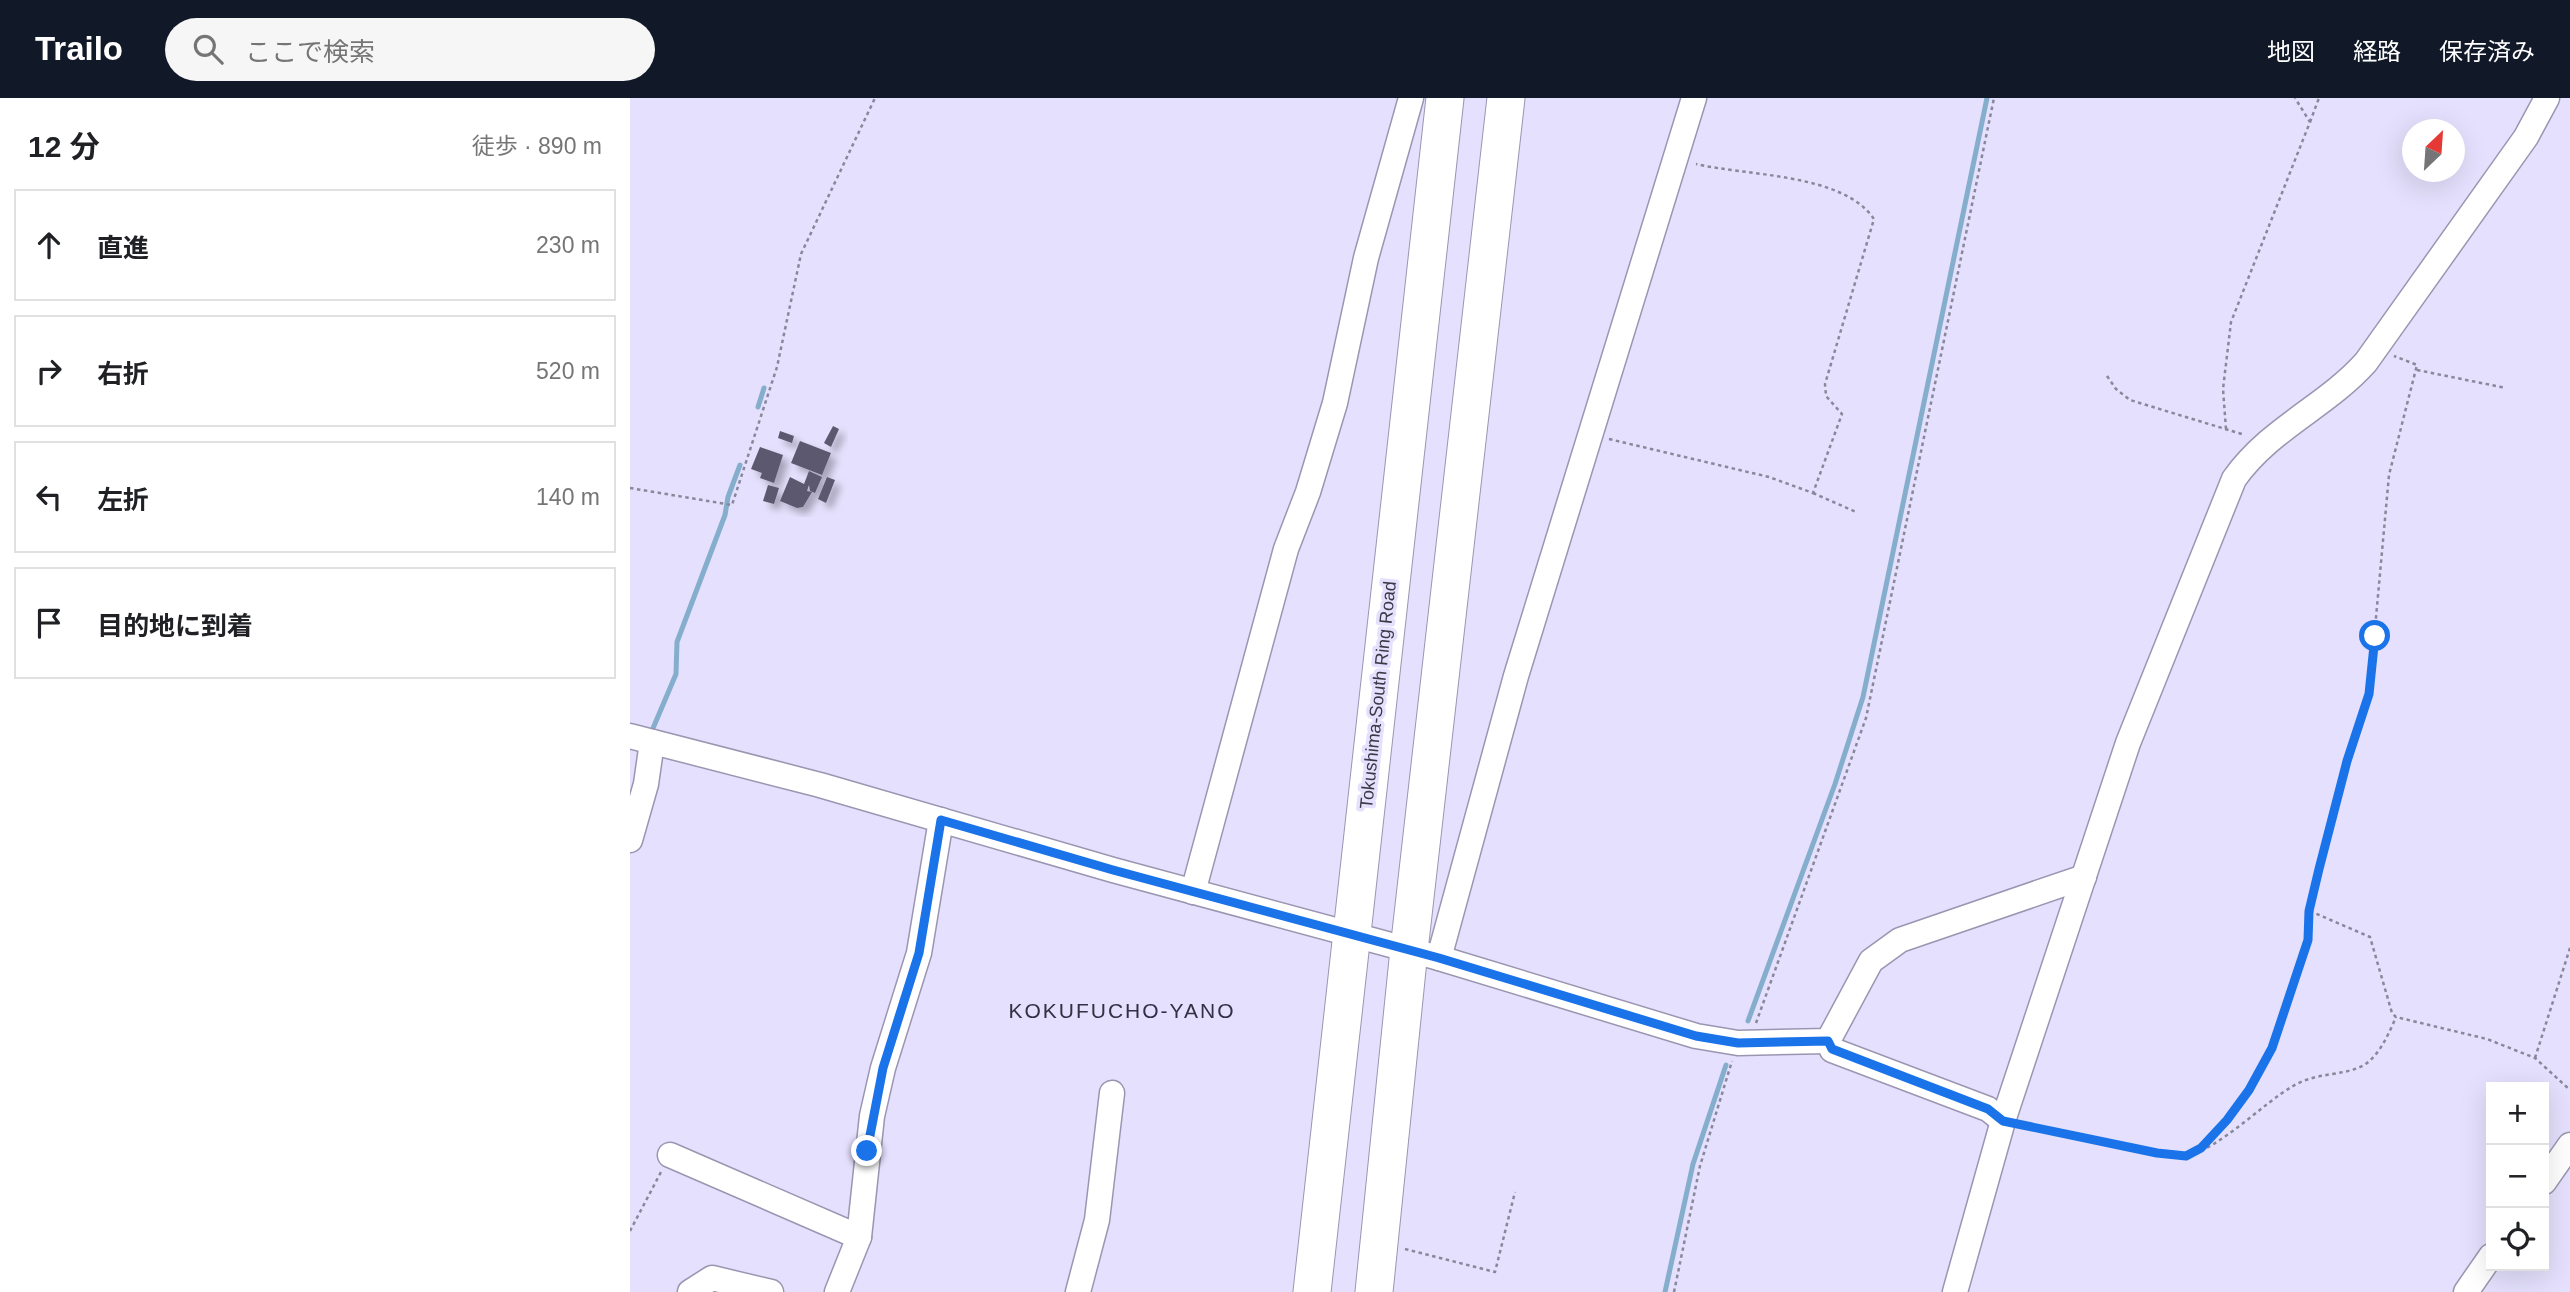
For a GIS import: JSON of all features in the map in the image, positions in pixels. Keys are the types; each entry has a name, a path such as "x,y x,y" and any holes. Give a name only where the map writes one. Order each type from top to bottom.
{"highway":[{"name":"Tokushima-South Ring Road","path":"1312,1292 1445,98"},
{"path":"1374,1292 1379,1243 1424,954 1506,98"}],"street":[{"path":"1193,892 1286,549 1308,492 1335,403 1366,258 1411,98"},
{"path":"1424,954 1516,676 1694,98"},
{"path":"1955,1292 2003,1121 2132,733 2234,480 2252,454 2350,379 2373,352 2526,137 2547,98"},
{"path":"630,840 646,784 641,739 820,785 1193,892 1351,933 1696,1036 1743,1043 1828,1041"},
{"path":"837,1292 859,1237 872,1116 883,1068 919,953 941,820"},
{"path":"1828,1041 1871,961 1900,940 2084,877"},
{"path":"1828,1041 1832,1049 1988,1109 2003,1121"},
{"path":"1078,1292 1097,1220 1112,1093"},
{"path":"2549,1175 2570,1145"},
{"path":"670,1155 859,1237"},
{"path":"2466,1292 2486,1263"},
{"path":"690,1292 712,1278 770,1292"}],"path":[{"path":"630,488 732,505 777,367 801,254 875,98"},
{"path":"1674,1292 1700,1167 1743,1043 1867,718 1994,98"},
{"path":"2295,98 2310,122"},
{"path":"2226,429 2222,389 2231,322 2319,98"},
{"path":"1675,159 1828,188 1867,208 1874,219 1825,384 1826,396 1842,414 1813,493"},
{"path":"2201,1148 2249,1090 2272,1048 2308,940 2309,911 2347,761 2369,694 2389,475 2417,365 2410,360 2373,352"},
{"path":"2416,370 2506,388"},
{"path":"2107,376 2116,389 2130,400 2264,443"},
{"path":"1592,435 1769,477 1856,512"},
{"path":"2309,911 2370,937 2392,1013 2396,1017 2487,1039 2535,1058 2570,1090"},
{"path":"2535,1058 2570,948"},
{"path":"2003,1121 2157,1153 2186,1156 2234,1130 2290,1087 2311,1076 2363,1065 2377,1052 2396,1017"},
{"path":"630,1231 670,1155"},
{"path":"1379,1243 1495,1272 1515,1192"}],"building":[{"path":"833,426 839,429 831,447 824,443"},
{"path":"780,431 794,436 792,443 778,438"},
{"path":"800,441 831,453 822,475 791,463"},
{"path":"760,447 783,455 774,483 760,478 762,473 751,469"},
{"path":"809,471 822,477 815,493 810,491 809,485 807,491 812,492 803,507 797,508 780,501 790,477 804,484"},
{"path":"827,477 835,480 826,503 818,499"},
{"path":"768,485 779,488 774,504 763,501"}],"waterway":[{"path":"1748,1021 1835,784 1863,697 1987,98"},
{"path":"758,407 764,388"},
{"path":"651,733 676,674 677,642 725,515 728,497 740,465"},
{"path":"1665,1292 1693,1164 1726,1065"}],"district":[{"name":"KOKUFUCHO-YANO","path":"1122,1011"}],"route":[{"path":"867,1151 883,1068 919,953 941,820 1113,870 1439,958 1696,1036 1738,1043 1828,1041 1832,1049 1988,1109 2003,1121 2157,1153 2186,1156 2201,1148 2227,1120 2249,1090 2272,1048 2308,940 2309,911 2319,869 2347,761 2369,694 2375,636"}]}
